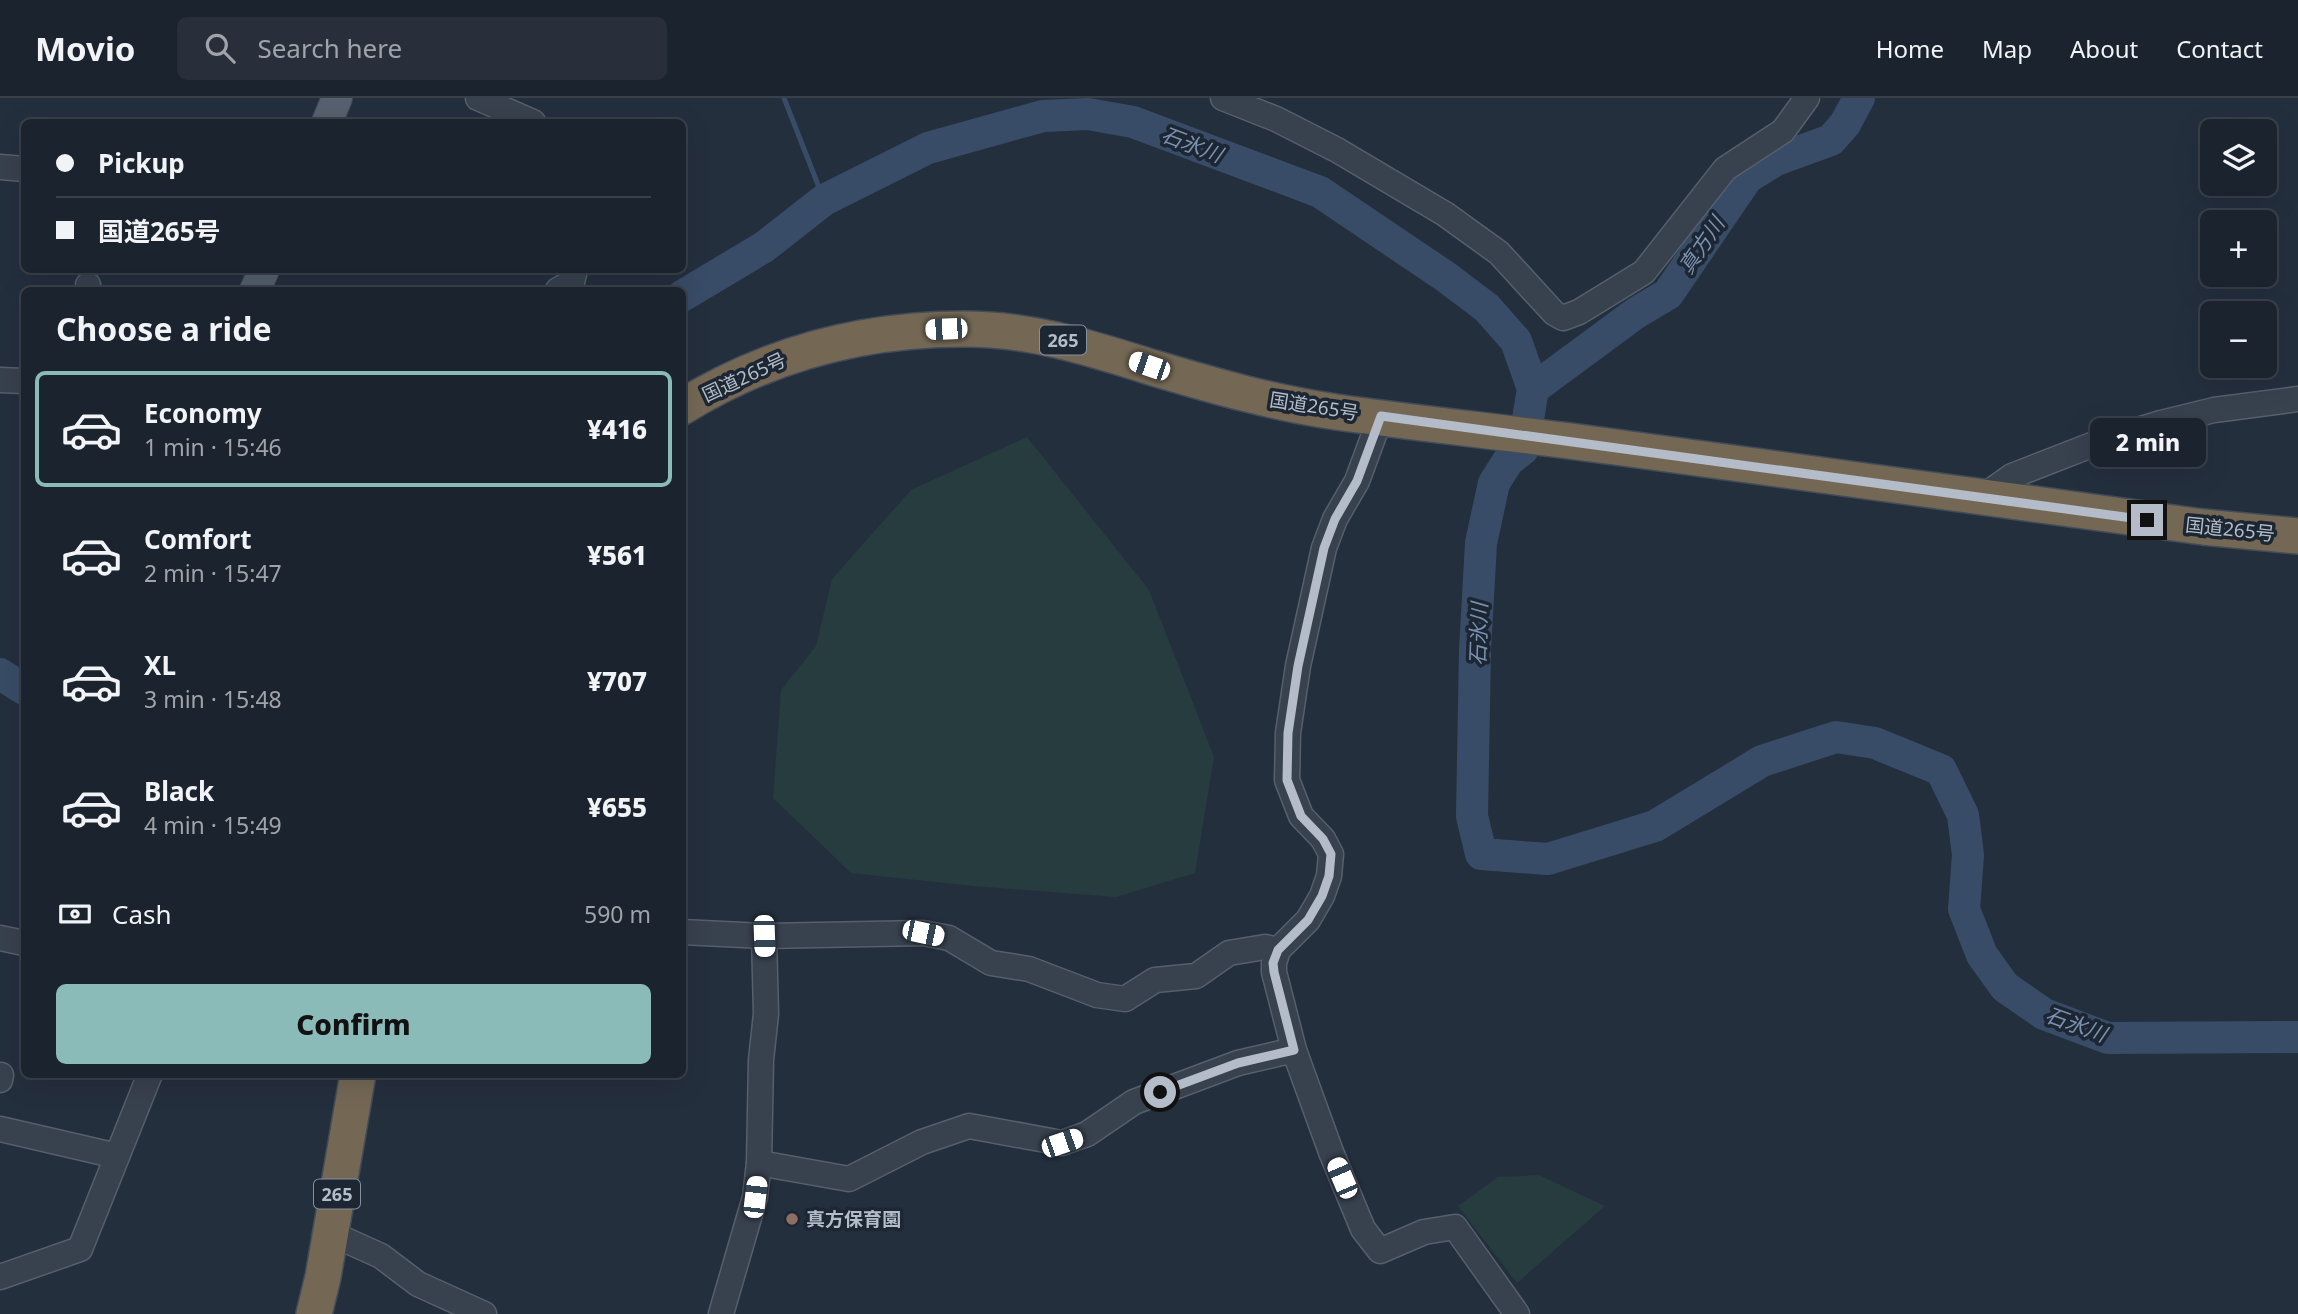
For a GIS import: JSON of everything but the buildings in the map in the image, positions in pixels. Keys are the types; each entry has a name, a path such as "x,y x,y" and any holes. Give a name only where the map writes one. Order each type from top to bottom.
{"highway":[{"name":"国道265号","path":"686,405 779,359 830,344 901,331 968,329 1017,332 1069,341 1253,397 1335,411 2203,527 2298,536"},
{"name":"265","path":"314,1314 357,1078"}],"main road":[{"path":"328,119 337,98"}],"street":[{"path":"478,98 526,119"},
{"path":"1223,98 1276,119 1337,150 1445,214 1499,253 1555,313 1563,318 1579,312 1644,272 1725,169 1783,131 1807,98"},
{"path":"0,167 21,169"},
{"path":"563,287 572,282 574,273"},
{"path":"0,380 21,381"},
{"path":"1981,498 2012,476 2102,441 2214,410 2298,399"},
{"path":"1381,416 1357,481 1335,519 1324,548 1298,666 1288,733 1287,780 1301,816 1323,839 1331,854 1329,876 1322,896 1308,920 1278,950 1273,963 1274,972 1294,1050 1363,1230 1380,1251 1424,1232 1455,1227 1517,1314"},
{"path":"686,932 764,936 923,933 949,938 991,964 1029,968 1097,995 1125,999 1155,980 1195,976 1229,953 1265,947 1278,950"},
{"path":"721,1314 755,1197 759,1163 761,1060 766,1014 764,936"},
{"path":"0,938 21,942"},
{"path":"759,1163 849,1179 922,1142 969,1126 1062,1143 1087,1134 1134,1101 1238,1063 1294,1050"},
{"path":"0,1277 79,1249 148,1078"},
{"path":"0,1129 117,1156"},
{"path":"330,1233 381,1256 418,1284 484,1314"}],"green space":[{"path":"1027,437 1149,590 1214,757 1195,873 1116,897 851,873 773,798 781,690 816,646 832,579 911,490"},
{"path":"1539,1175 1605,1206 1517,1283 1458,1206 1498,1177"}],"waterway":[{"path":"784,98 824,200"},
{"name":"真方川","path":"1533,389 1636,313 1668,294 1747,178 1776,160 1831,140 1845,124 1859,98"},
{"name":"石氷川","path":"686,294 764,247 824,200 928,148 1043,116 1088,114 1133,122 1320,192 1487,308 1516,341 1533,389 1523,449 1508,461 1494,483 1481,543 1475,650 1472,816 1481,854 1548,859 1655,826 1762,761 1836,737 1875,743 1941,770 1963,815 1968,855 1964,909 1982,955 2005,987 2044,1014 2108,1038 2298,1037"},
{"name":"石氷川","path":"0,674 21,687"}],"place":[{"name":"真方保育園","path":"792,1219"}],"route":[{"path":"1160,1092 1238,1063 1294,1050 1273,963 1278,950 1308,920 1322,896 1329,876 1331,854 1323,839 1301,816 1287,780 1288,733 1298,666 1324,548 1335,519 1357,481 1381,416 2147,520"}]}
